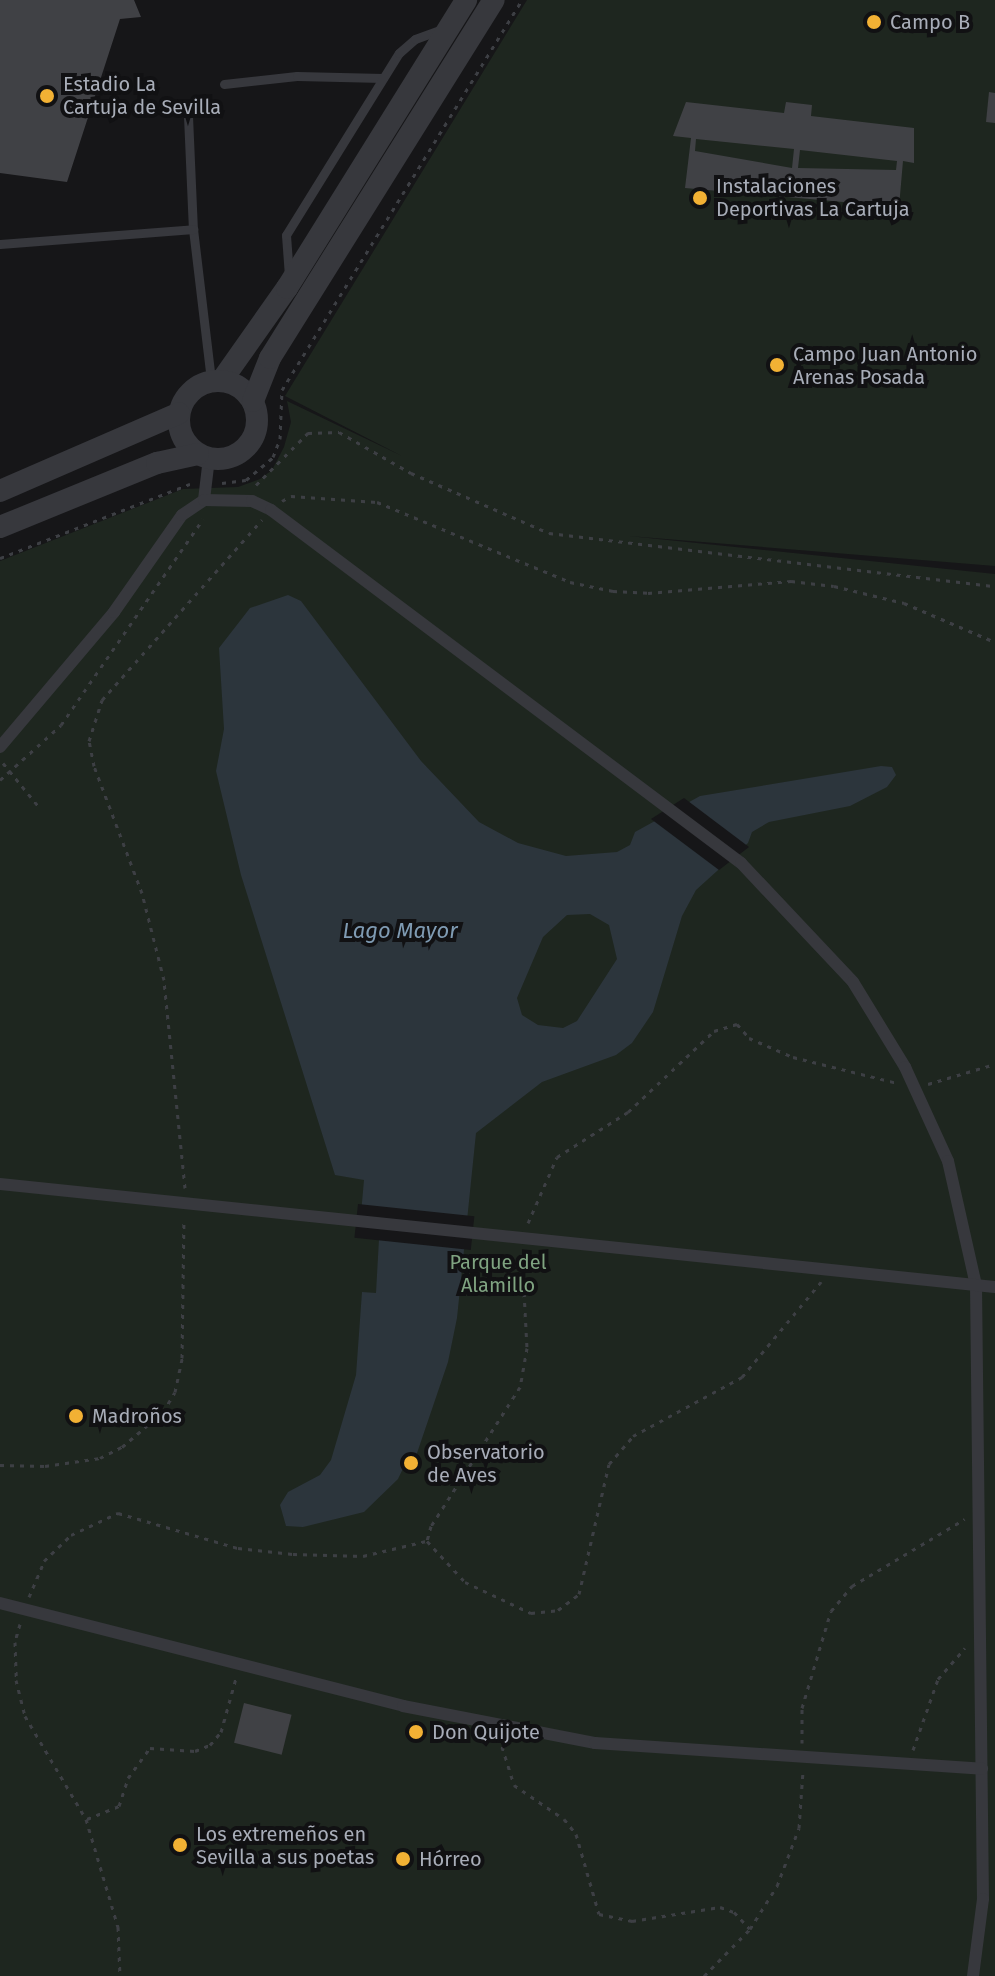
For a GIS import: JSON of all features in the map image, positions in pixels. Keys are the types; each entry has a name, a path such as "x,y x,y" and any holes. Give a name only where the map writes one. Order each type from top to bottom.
{"street":[{"path":"0,527 157,463 204,456 234,456 253,438 253,401 270,358 494,0"},
{"path":"204,500 204,456 182,436 179,413 190,392 217,381 287,288 461,5"},
{"path":"217,381 245,391 253,401"},
{"path":"0,491 179,413"},
{"path":"0,747 114,612 182,515 204,500 232,498 271,510 741,863 853,982 915,1088 948,1161 976,1285 983,1899 973,1976"},
{"path":"0,1184 995,1287"},
{"path":"0,1603 498,1726 595,1743 982,1769"}],"lane":[{"path":"287,288 286,235 399,53 415,39 436,34 461,5"},
{"path":"224,84 297,76 383,78"},
{"path":"188,116 193,229 217,381"},
{"path":"0,244 193,229"}],"path":[{"path":"0,780 61,725 207,514 265,480 308,433 339,432 411,473 549,533 995,586"},
{"path":"0,1465 59,1465 100,1458 122,1447 163,1412 175,1392 182,1358 185,1204 180,1109 164,980 142,893 94,766 89,741 102,700 271,510 291,496 377,502 570,582 648,593 791,581 834,586 904,603 995,642"},
{"path":"0,760 39,807"},
{"path":"832,1270 742,1377 633,1436 609,1464 579,1594 558,1610 531,1613 476,1588 436,1555 427,1541 431,1526 520,1387 527,1348 521,1239 557,1157 628,1112 714,1031 737,1024 749,1038 793,1057 915,1088 995,1064"},
{"path":"120,1976 118,1927 86,1819 25,1716 16,1680 15,1642 44,1561 71,1535 118,1513 238,1548 293,1554 363,1556 427,1541"},
{"path":"704,1976 750,1929 777,1886 799,1828 802,1708 831,1611 852,1586 908,1548 979,1516"},
{"path":"909,1765 938,1679 980,1636"},
{"path":"86,1819 119,1806 128,1778 150,1748 195,1751 210,1745 221,1732 239,1663"},
{"path":"498,1726 500,1754 514,1785 564,1819 576,1834 599,1914 632,1921 720,1907 734,1912 750,1929"}],"green space":[{"name":"Parque del Alamillo","path":"527,0 995,0 995,566 629,536 995,574 995,1976 0,1976 0,561 183,489 238,487 260,479 272,470 284,447 291,422 287,401 402,456 285,396"}],"water":[{"name":"Lago Mayor","path":"288,595 301,601 421,761 479,822 518,843 566,856 617,852 630,845 635,832 700,796 881,766 892,767 896,775 887,787 850,806 769,822 752,832 748,843 696,890 682,916 653,1012 632,1043 616,1055 542,1082 476,1133 457,1318 448,1362 415,1459 409,1456 398,1479 364,1512 303,1527 286,1526 280,1505 288,1492 320,1475 331,1460 356,1375 362,1292 376,1293 379,1239 359,1236 364,1180 335,1175 241,875 216,771 224,729 219,648 250,608","holes":["590,914 609,925 617,959 577,1021 563,1028 538,1025 522,1015 517,998 543,937 567,915"]}],"pier":[{"path":"684,798 749,847 719,870 651,819"},
{"path":"358,1204 474,1216 471,1250 354,1238"}],"building":[{"name":"Estadio La Cartuja de Sevilla","path":"0,0 134,0 141,17 120,19 67,182 0,173"},
{"path":"989,92 995,93 995,123 986,122"},
{"path":"686,102 784,113 786,102 812,105 811,116 914,128 914,163 903,161 899,207 685,188 691,138 673,136","holes":["696,139 794,149 792,168 695,151","800,150 897,161 896,170 798,168"]},
{"path":"244,1703 292,1715 282,1755 234,1743"}],"place":[{"name":"Campo B","path":"874,22"},
{"name":"Estadio La Cartuja de Sevilla","path":"47,96"},
{"name":"Instalaciones Deportivas La Cartuja","path":"700,198"},
{"name":"Campo Juan Antonio Arenas Posada","path":"777,365"},
{"name":"Madroños","path":"76,1416"},
{"name":"Observatorio de Aves","path":"411,1463"},
{"name":"Don Quijote","path":"416,1732"},
{"name":"Los extremeños en Sevilla a sus poetas","path":"180,1845"},
{"name":"Hórreo","path":"403,1859"}]}
